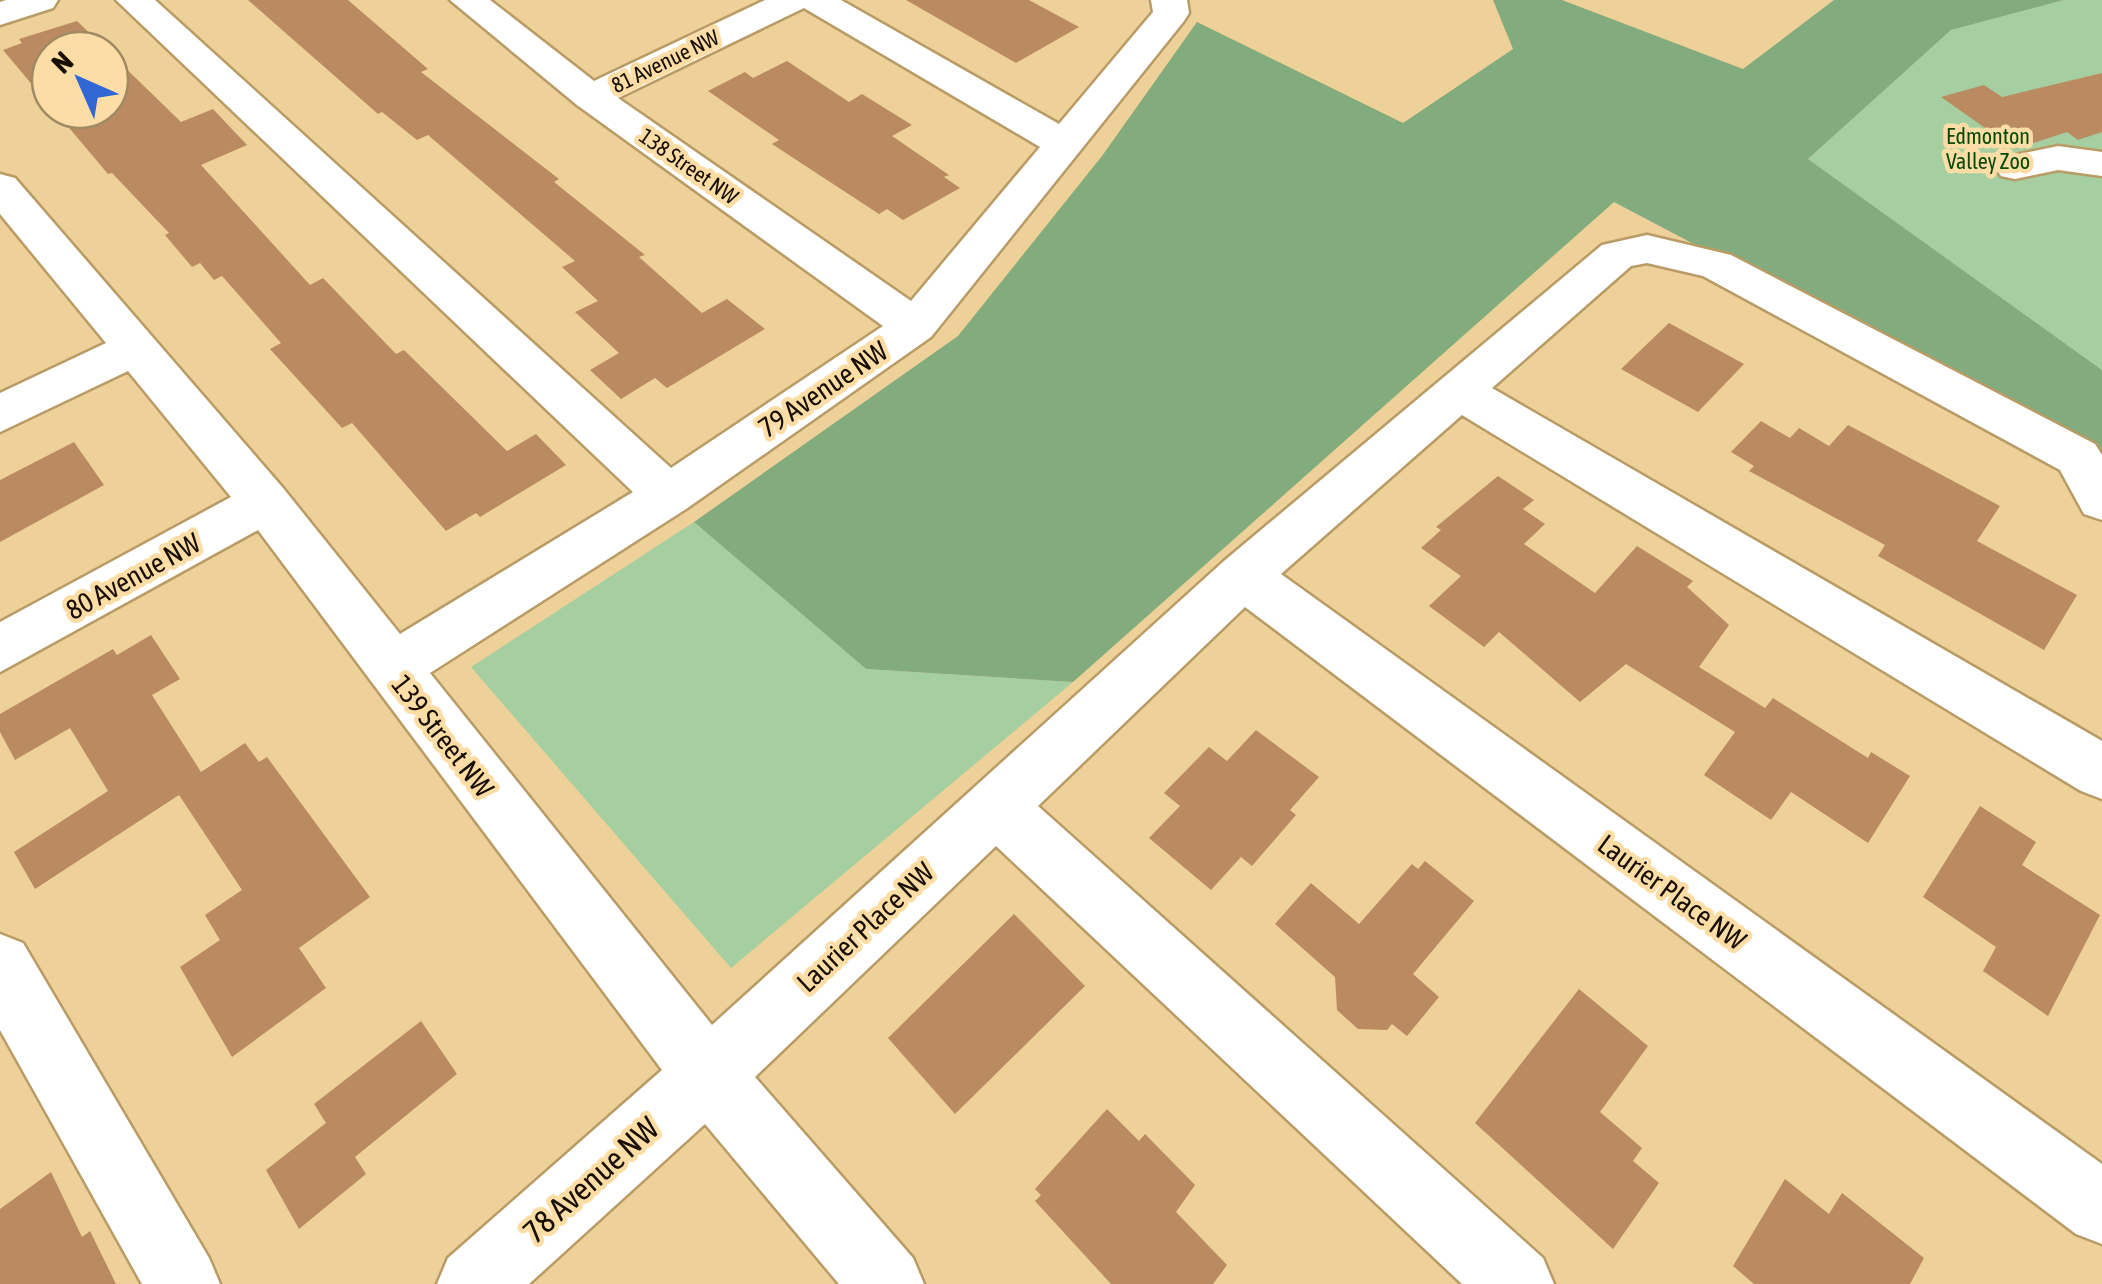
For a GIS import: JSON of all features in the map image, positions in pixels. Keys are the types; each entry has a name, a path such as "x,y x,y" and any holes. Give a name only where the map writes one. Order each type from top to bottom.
{"street":[{"path":"0,14 40,0"},
{"path":"134,0 668,495"},
{"name":"138 Street NW","path":"468,0 591,96 914,326"},
{"name":"81 Avenue NW","path":"591,96 792,0"},
{"path":"815,0 1062,143"},
{"name":"79 Avenue NW","path":"390,669 668,495 914,326 1170,7"},
{"path":"2015,167 2058,158 2102,164"},
{"name":"139 Street NW","path":"0,187 265,502 390,669 708,1075 887,1284"},
{"name":"Laurier Place NW","path":"708,1075 1242,576 1617,255 1631,250 1672,252 1716,265 2078,457 2102,500"},
{"path":"0,414 133,349"},
{"path":"1460,390 2102,772"},
{"name":"80 Avenue NW","path":"0,649 265,502"},
{"name":"Laurier Place NW","path":"1242,576 2102,1208"},
{"path":"995,806 1517,1284"},
{"path":"11,1011 184,1284"},
{"name":"78 Avenue NW","path":"474,1284 708,1075"}],"green space":[{"path":"1493,0 1562,0 1743,69 1834,0 2064,0 1951,30 1808,159 2102,370 2102,459 1614,202 1073,682 866,669 694,522 958,336 1102,156 1197,22 1403,123 1513,49"},
{"name":"Edmonton Valley Zoo","path":"2064,0 2102,0 2102,370 1808,159 1951,30"},
{"path":"694,522 866,669 1073,682 731,968 471,667"}],"building":[{"path":"248,0 348,0 428,69 421,72 559,179 554,182 645,255 639,257 702,313 727,299 765,329 667,388 655,378 621,399 590,370 619,353 575,312 598,301 562,267 575,261 428,135 417,140 382,112 378,114"},
{"path":"906,0 1029,0 1079,27 1016,63"},
{"path":"77,21 86,30 48,30"},
{"path":"30,36 30,82 3,50 22,43 19,39"},
{"path":"787,61 849,102 862,94 912,125 892,136 949,175 944,177 960,188 903,220 887,209 879,214 772,144 779,140 708,91 745,72 753,78"},
{"path":"130,72 181,122 213,109 247,145 201,165 310,285 323,278 396,354 404,350 507,451 536,434 566,465 480,517 476,513 446,531 352,423 342,428 270,349 281,343 222,276 214,280 200,263 192,267 165,235 169,233 112,173 108,174 71,130 130,130"},
{"path":"2102,73 2102,132 2078,140 2067,132 2015,149 1941,97 1984,85 2002,97"},
{"path":"1669,323 1744,364 1698,412 1621,369"},
{"path":"1761,421 1790,438 1799,428 1829,446 1848,425 2000,506 1977,541 2077,595 2044,650 1878,556 1885,545 1749,471 1754,466 1731,452"},
{"path":"74,442 104,485 0,542 0,480"},
{"path":"1498,476 1534,500 1523,509 1545,524 1524,544 1595,593 1637,546 1693,581 1687,587 1729,625 1699,667 1765,708 1773,698 1868,758 1871,752 1910,776 1868,843 1791,792 1771,820 1704,775 1735,732 1626,664 1580,702 1499,632 1484,647 1429,606 1461,576 1421,548 1441,530 1436,527"},
{"path":"151,635 180,679 152,695 201,772 245,743 259,762 267,757 370,897 299,948 326,988 232,1057 180,967 220,940 205,915 242,890 179,795 35,889 14,852 108,791 70,728 15,760 0,732 0,714 113,649 117,655"},
{"path":"1256,730 1319,777 1290,810 1296,815 1252,866 1241,857 1211,890 1149,838 1180,806 1164,793 1209,747 1227,761"},
{"path":"1980,806 2036,842 2022,865 2100,915 2048,1016 1983,971 1996,947 1923,897"},
{"path":"1425,861 1474,901 1413,974 1439,997 1407,1036 1392,1024 1387,1030 1358,1029 1337,1010 1335,977 1275,924 1311,883 1359,924 1412,864 1418,869"},
{"path":"1014,914 1085,986 955,1114 888,1038"},
{"path":"1579,989 1648,1046 1600,1112 1642,1148 1633,1161 1659,1183 1613,1249 1475,1123"},
{"path":"421,1021 457,1074 355,1157 366,1174 299,1229 266,1170 326,1123 314,1104"},
{"path":"1107,1109 1139,1141 1145,1134 1195,1185 1176,1212 1227,1265 1213,1284 1111,1284 1035,1201 1041,1195 1035,1189"},
{"path":"51,1172 82,1237 90,1231 116,1284 0,1284 0,1209"},
{"path":"1785,1179 1829,1214 1842,1193 1924,1258 1910,1284 1754,1284 1733,1266"}]}
